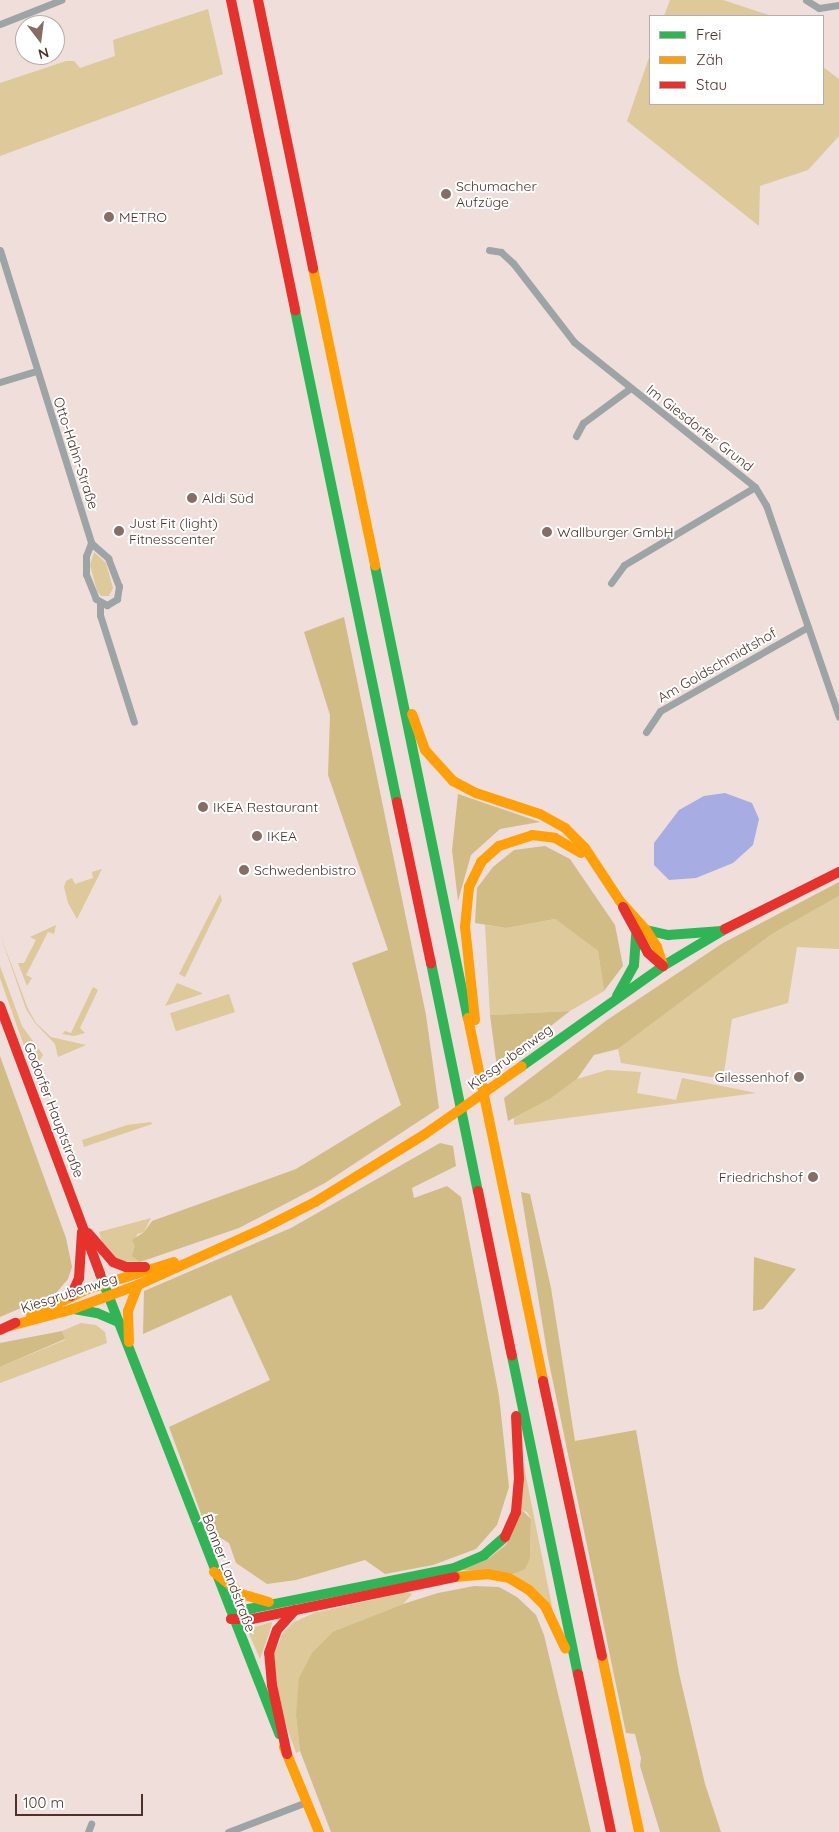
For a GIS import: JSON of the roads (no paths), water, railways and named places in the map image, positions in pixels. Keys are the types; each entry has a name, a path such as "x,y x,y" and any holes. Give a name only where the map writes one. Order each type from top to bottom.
{"main road":[{"path":"231,0 508,1346 611,1832"},
{"path":"258,0 477,1062 639,1832"},
{"path":"398,679 426,750 438,766 453,781 476,793 540,814 565,828 585,848 620,901 646,930 657,947 663,966"},
{"path":"477,1062 465,927 469,887 481,862 509,840 538,835 568,843 598,868"},
{"name":"Kiesgrubenweg","path":"5,1328 73,1309 138,1285 196,1256 315,1202 425,1134 663,966 722,930 838,873"},
{"path":"620,901 636,935 654,960 663,966"},
{"path":"646,930 668,935 722,930"},
{"path":"618,996 634,964 636,935"},
{"name":"Godorfer Hauptstraße","path":"0,1006 108,1295"},
{"name":"Kiesgrubenweg","path":"71,1296 80,1278 82,1225"},
{"name":"Godorfer Hauptstraße","path":"82,1225 113,1262 126,1266 153,1268"},
{"name":"Kiesgrubenweg","path":"5,1328 71,1296 153,1268 196,1256"},
{"name":"Kiesgrubenweg","path":"130,1351 128,1311 138,1285"},
{"name":"Bonner Landstraße","path":"108,1295 231,1619 319,1832"},
{"path":"73,1309 97,1313 118,1322"},
{"path":"231,1619 249,1609 454,1568 484,1555 505,1537 516,1512 520,1479 508,1346"},
{"path":"214,1572 241,1594 261,1602 280,1602"},
{"path":"231,1619 252,1619 460,1576 487,1574 509,1578 529,1590 545,1606 576,1672"},
{"path":"287,1754 272,1686 269,1652 277,1630 295,1610"}],"street":[{"path":"0,24 61,0"},
{"path":"806,0 819,8 839,5 837,0"},
{"name":"Otto-Hahn-Straße","path":"0,250 91,543 108,558 119,586 119,594 113,603 100,604"},
{"name":"Im Giesdorfer Grund","path":"489,250 501,252 513,262 574,342 629,389 755,487"},
{"path":"0,382 37,371"},
{"name":"Im Giesdorfer Grund","path":"576,436 583,423 629,389"},
{"path":"610,583 624,565 755,487 766,505 839,716"},
{"path":"91,543 85,565 86,574 92,593 100,604 100,615 133,719"},
{"name":"Am Goldschmidtshof","path":"646,732 660,711 808,627"},
{"path":"228,1832 306,1802"},
{"path":"88,1832 91,1824"}],"water":[{"path":"725,793 752,803 759,819 753,845 733,863 696,878 669,880 654,865 654,843 679,810 704,796"}],"place":[{"name":"Schumacher Aufzüge","path":"446,194"},
{"name":"METRO","path":"109,217"},
{"name":"Aldi Süd","path":"192,498"},
{"name":"Just Fit (light) Fitnesscenter","path":"119,531"},
{"name":"Wallburger GmbH","path":"547,532"},
{"name":"IKEA Restaurant","path":"203,807"},
{"name":"IKEA","path":"257,836"},
{"name":"Schwedenbistro","path":"244,870"},
{"name":"Gilessenhof","path":"799,1077"},
{"name":"Friedrichshof","path":"813,1177"}]}
